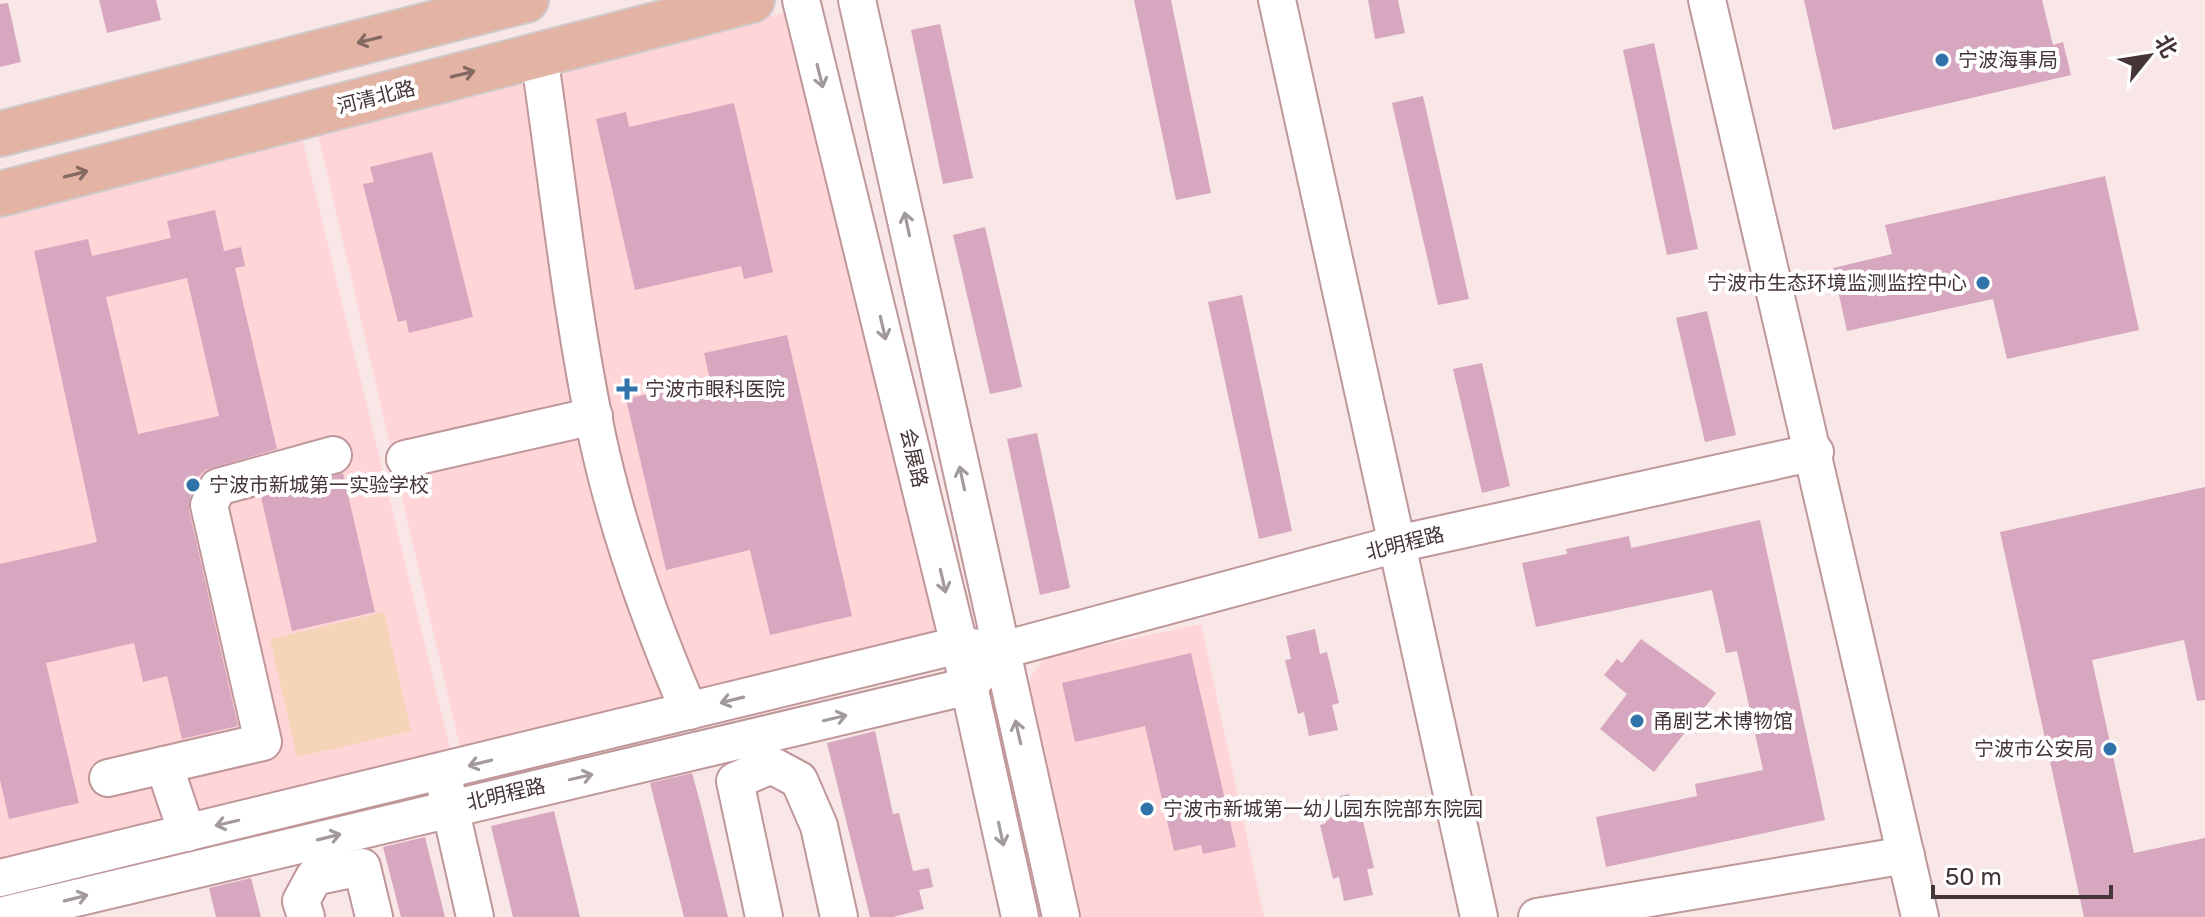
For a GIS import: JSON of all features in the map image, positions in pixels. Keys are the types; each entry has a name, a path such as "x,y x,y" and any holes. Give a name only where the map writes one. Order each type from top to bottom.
{"main road":[{"path":"0,134 422,13 526,0"},
{"name":"河清北路","path":"0,194 752,0"}],"street":[{"name":"会展路","path":"801,0 969,686 1020,917"},
{"path":"857,0 999,651 1061,917"},
{"path":"1277,0 1479,917"},
{"path":"1707,0 1815,452 1920,917"},
{"path":"539,55 594,416 620,520 667,660 689,711"},
{"path":"405,459 594,416"},
{"name":"北明程路","path":"0,878 959,645 999,651 1397,544 1815,452"},
{"path":"108,778 263,742 209,505 218,487 333,455"},
{"path":"969,686 999,651"},
{"name":"北明程路","path":"0,916 969,686"},
{"path":"164,765 187,833"},
{"path":"764,917 735,781 771,765 799,780 819,826 839,917"},
{"path":"442,772 475,917"},
{"path":"1537,917 1906,855"},
{"path":"306,917 301,901 314,877 362,867 374,917"}],"shaded area":[{"name":"宁波市眼科医院","path":"787,12 938,645 461,752 318,134 616,51"},
{"name":"宁波市新城第一实验学校","path":"302,138 452,756 0,866 0,213"},
{"path":"384,612 411,731 297,757 270,639"},
{"name":"宁波市新城第一幼儿园东院部东院园","path":"1201,624 1264,917 1080,917 1027,700 1031,676 1046,657"}],"building":[{"path":"99,0 156,0 161,20 107,33"},
{"path":"1134,0 1171,0 1211,193 1176,200"},
{"path":"1368,0 1398,0 1405,33 1375,39"},
{"name":"宁波海事局","path":"1804,0 2042,0 2053,45 2063,42 2071,75 1833,130"},
{"path":"8,3 21,62 0,67 0,4"},
{"path":"940,24 973,178 943,184 911,30"},
{"path":"1654,43 1698,249 1667,255 1623,50"},
{"path":"1423,96 1469,299 1438,305 1392,103"},
{"path":"734,103 773,272 744,279 741,266 635,290 596,119 626,112 629,127"},
{"path":"432,152 473,317 409,333 406,320 398,322 363,184 374,182 370,167"},
{"name":"宁波市生态环境监测监控中心","path":"2105,176 2139,330 2007,359 1993,299 1847,331 1833,268 1892,254 1885,225"},
{"path":"215,210 224,251 241,247 245,266 235,268 277,449 205,470 197,478 190,497 189,510 238,726 182,739 167,676 143,682 134,643 46,663 79,803 9,819 0,780 0,564 97,542 34,251 88,239 92,256 171,238 167,221","holes":["187,278 219,416 138,434 106,297"]},
{"path":"985,227 1022,387 990,394 953,235"},
{"path":"1242,295 1292,531 1259,539 1208,302"},
{"path":"1707,311 1736,435 1705,442 1676,318"},
{"path":"787,335 852,616 770,635 750,550 666,570 626,399 710,380 704,353"},
{"path":"1482,363 1510,486 1482,493 1453,369"},
{"path":"1037,433 1070,588 1040,595 1007,439"},
{"path":"343,473 375,612 292,631 261,497"},
{"path":"2205,487 2205,700 2197,701 2184,640 2092,660 2134,853 2205,838 2205,917 2084,917 2000,532"},
{"path":"1760,520 1825,820 1606,867 1596,817 1697,796 1695,784 1763,770 1737,651 1726,653 1712,590 1536,627 1522,563 1567,554 1566,549 1629,536 1631,548"},
{"path":"1315,629 1320,654 1327,652 1339,703 1332,705 1338,730 1309,736 1304,712 1298,714 1285,660 1291,659 1286,636"},
{"path":"1641,639 1716,693 1654,772 1600,729 1627,694 1604,675 1617,659 1622,663"},
{"path":"1191,653 1236,847 1203,854 1201,845 1174,851 1145,726 1075,742 1062,683"},
{"path":"875,731 893,814 899,813 913,871 929,868 933,887 919,890 924,909 893,917 870,917 827,743"},
{"path":"692,773 728,917 684,917 650,783"},
{"path":"1349,794 1355,818 1362,817 1374,868 1367,869 1373,895 1344,901 1339,877 1333,879 1320,825 1326,823 1321,800"},
{"path":"554,811 580,917 513,917 491,826"},
{"path":"425,837 445,917 401,917 383,847"},
{"path":"251,878 261,917 216,917 209,888"}],"place":[{"name":"宁波海事局","path":"1942,60"},
{"name":"宁波市生态环境监测监控中心","path":"1983,283"},
{"name":"宁波市眼科医院","path":"627,389"},
{"name":"宁波市新城第一实验学校","path":"193,485"},
{"name":"甬剧艺术博物馆","path":"1637,721"},
{"name":"宁波市公安局","path":"2110,749"},
{"name":"宁波市新城第一幼儿园东院部东院园","path":"1147,809"}]}
